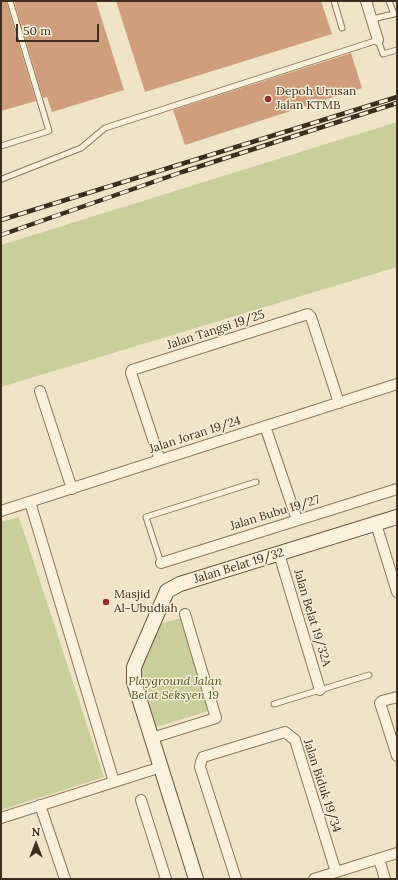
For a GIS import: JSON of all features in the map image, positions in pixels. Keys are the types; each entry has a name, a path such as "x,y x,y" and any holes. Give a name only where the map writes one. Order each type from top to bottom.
{"street":[{"path":"366,1 378,40"},
{"name":"Jalan Tangsi 19/25","path":"160,460 131,373 132,370 308,314 311,317 339,402"},
{"name":"Jalan Joran 19/24","path":"1,511 397,384"},
{"path":"40,391 72,489"},
{"path":"265,426 297,520"},
{"name":"Jalan Bubu 19/27","path":"161,562 397,488"},
{"path":"30,502 114,782"},
{"name":"Jalan Belat 19/32","path":"196,879 134,682 134,667 167,591 180,584 397,517"},
{"path":"376,524 397,592"},
{"name":"Jalan Belat 19/32A","path":"279,554 320,690"},
{"path":"152,738 216,718 185,614"},
{"path":"397,697 382,701 380,703 397,756"},
{"name":"Jalan Biduk 19/34","path":"236,879 200,767 200,762 203,757 285,732 295,740 336,872"},
{"path":"1,818 161,767"},
{"path":"141,800 166,879"},
{"path":"40,805 65,879"},
{"path":"314,879 397,853"},
{"path":"379,859 385,879"}],"lane":[{"path":"1,146 50,131 10,1"},
{"path":"334,1 342,28"},
{"path":"372,19 395,13 389,1"},
{"path":"2,179 81,148 105,128 378,40 383,54 397,50"},
{"path":"161,562 146,517 256,482"},
{"path":"274,704 368,675"}],"green space":[{"path":"397,122 397,267 1,387 1,245"},
{"path":"19,517 104,777 1,810 1,522"},
{"name":"Playground Jalan Belat Seksyen 19","path":"184,617 212,710 156,727 140,667 156,625"}],"building":[{"path":"1,1 6,1 36,101 1,111"},
{"path":"14,1 96,1 124,90 52,112 47,97 43,98"},
{"path":"116,1 321,1 332,34 145,92"},
{"name":"Depoh Urusan Jalan KTMB","path":"351,53 362,88 185,145 173,110"}],"railway":[{"path":"1,220 397,97"},
{"path":"1,235 182,172 397,103"}],"place":[{"name":"Depoh Urusan Jalan KTMB","path":"268,99"},
{"name":"Masjid Al-Ubudiah","path":"106,602"}]}
